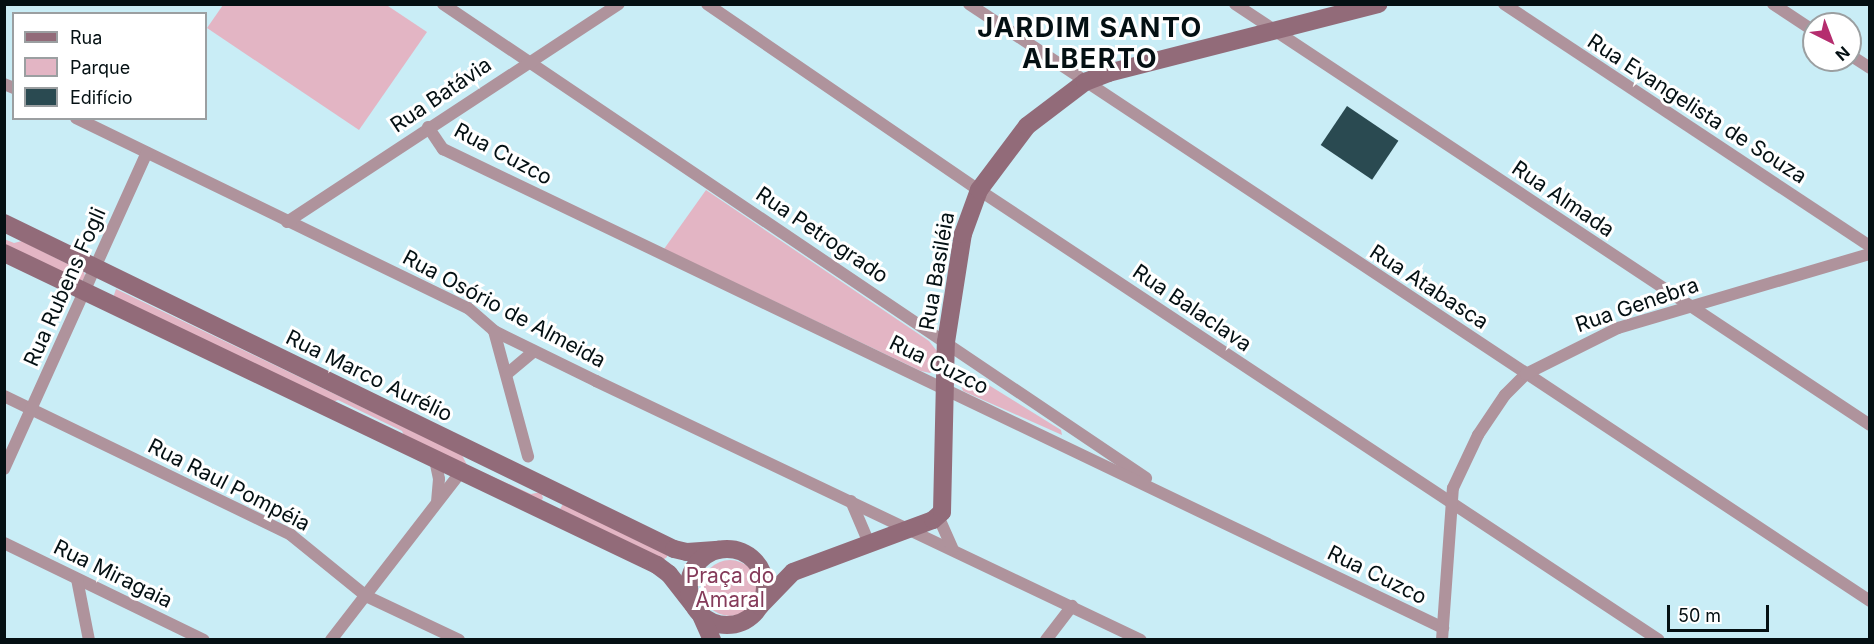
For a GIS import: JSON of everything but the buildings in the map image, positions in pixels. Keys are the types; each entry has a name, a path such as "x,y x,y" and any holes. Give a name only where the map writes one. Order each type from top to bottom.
{"street":[{"name":"Rua Petrogrado","path":"443,4 1179,500"},
{"name":"Rua Batávia","path":"287,222 527,61 619,4"},
{"name":"Rua Balaclava","path":"706,4 979,190 1659,639"},
{"name":"Rua Atabasca","path":"969,4 1869,601"},
{"name":"Rua Almada","path":"1235,4 1869,425"},
{"name":"Rua Basiléia","path":"938,516 945,500 946,342 963,234 979,190 1027,126 1085,82 1130,66 1378,4"},
{"name":"Rua Evangelista de Souza","path":"1504,4 1869,246"},
{"path":"1773,4 1802,24"},
{"name":"Rua Osório de Almeida","path":"80,120 468,308 494,331 534,351 1141,639"},
{"name":"Rua Cuzco","path":"428,127 443,149 1179,500 1442,634"},
{"name":"Rua Rubens Fogli","path":"4,469 147,153"},
{"name":"Rua Marco Aurélio","path":"4,223 674,549 687,552 719,550"},
{"path":"4,253 657,565 669,574 697,609 727,625 742,622 757,610 793,572 938,516 954,550"},
{"name":"Rua Genebra","path":"1442,634 1450,501 1478,435 1505,394 1526,374 1595,336 1869,254"},
{"path":"494,331 508,373 528,456"},
{"path":"508,373 534,351"},
{"name":"Rua Raul Pompéia","path":"4,396 291,535 366,596 459,639"},
{"path":"435,459 439,478 437,501"},
{"path":"331,639 461,472"},
{"path":"542,511 552,490"},
{"path":"851,500 869,543"},
{"name":"Rua Miragaia","path":"4,543 204,639"},
{"path":"712,639 689,588 693,571 704,557 719,550 732,549 793,572"},
{"path":"742,639 765,591 763,575 749,556"},
{"path":"78,579 89,639"},
{"path":"1046,639 1072,606"}],"green space":[{"path":"385,4 427,32 359,130 207,28 223,5"},
{"path":"706,190 929,341 940,355 937,368 930,373 921,371 664,249"},
{"path":"4,239 14,243 22,241 84,272 85,276 82,281 5,245"},
{"path":"116,289 462,455 467,465 531,494 541,492 543,498 541,501 406,440 402,431 338,400 330,403 113,298"},
{"path":"966,371 1061,430 1062,435 963,391 958,379"},
{"path":"563,504 667,557 663,560 560,509"},
{"name":"Praça do Amaral","path":"730,560 741,562 750,568 756,577 758,588 756,599 750,608 741,614 730,616 719,614 710,608 704,599 702,588 704,577 710,568 719,562"}],"district":[{"name":"JARDIM SANTO ALBERTO","path":"1090,42"}]}
